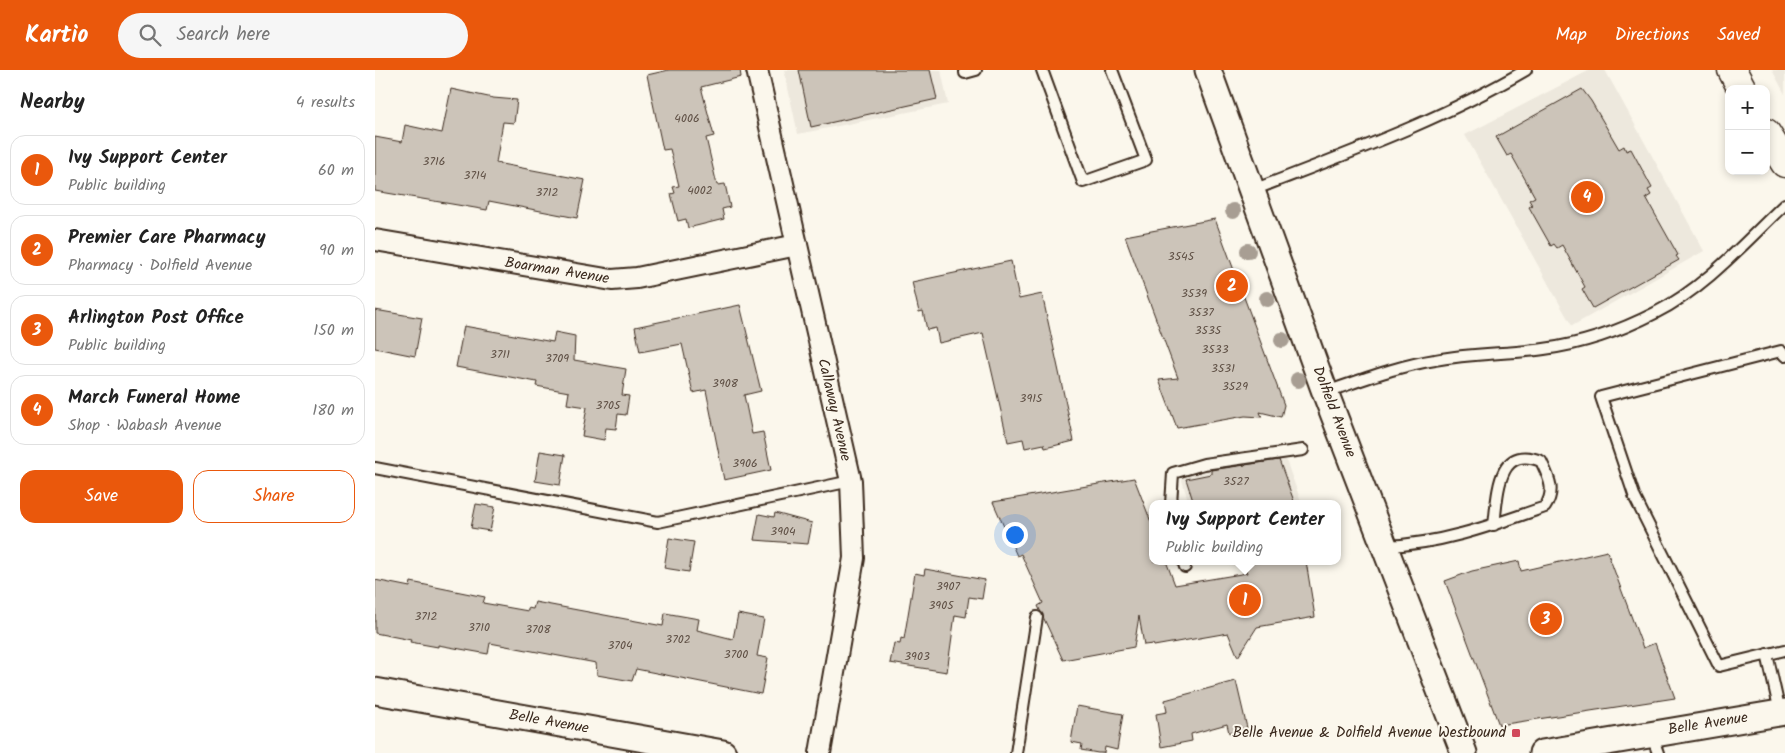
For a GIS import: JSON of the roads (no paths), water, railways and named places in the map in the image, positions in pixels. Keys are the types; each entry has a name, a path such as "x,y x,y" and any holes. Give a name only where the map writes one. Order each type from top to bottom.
{"main road":[{"path":"1731,70 1740,85"},
{"path":"1770,139 1785,162"}],"street":[{"name":"Callaway Avenue","path":"757,70 851,481 854,558 820,753"},
{"name":"Dolfield Avenue","path":"1208,70 1325,392 1464,753"},
{"name":"Boarman Avenue","path":"375,240 613,280 637,278 797,245"},
{"name":"Belle Avenue","path":"375,691 723,753"},
{"name":"Belle Avenue","path":"1542,753 1654,743 1783,712"}],"lane":[{"path":"965,70 965,73 976,70"},
{"path":"1042,70 1083,182 1146,160 1112,70"},
{"path":"1253,190 1365,148 1422,124 1494,89 1526,70"},
{"path":"1325,392 1397,368 1436,360 1545,349 1583,341 1618,330 1657,312 1705,280 1785,204"},
{"path":"1785,356 1781,351 1601,398 1635,498 1719,666 1785,650"},
{"path":"1171,500 1173,474 1204,464 1303,450"},
{"path":"1384,546 1411,545 1494,525 1545,507 1552,490 1541,461 1528,456 1522,456 1516,457 1507,465 1500,480 1494,525"},
{"path":"375,468 658,522 851,481"},
{"path":"1016,753 1037,617"},
{"path":"1767,654 1783,712"}],"place":[{"name":"March Funeral Home","path":"1587,197"},
{"name":"Premier Care Pharmacy","path":"1232,286"},
{"name":"Ivy Support Center","path":"1245,600"},
{"name":"Arlington Post Office","path":"1546,619"},
{"name":"Belle Avenue & Dolfield Avenue Westbound","path":"1516,733"}]}
